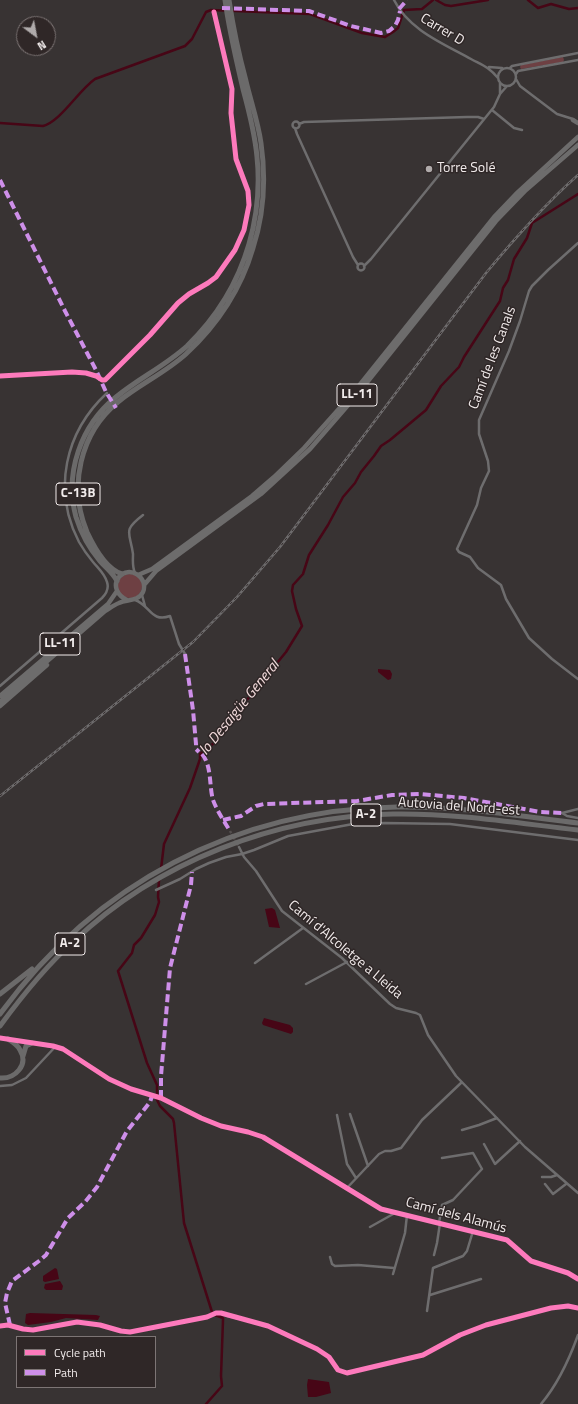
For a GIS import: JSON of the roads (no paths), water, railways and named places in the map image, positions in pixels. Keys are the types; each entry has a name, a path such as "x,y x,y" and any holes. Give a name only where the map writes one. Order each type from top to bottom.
{"highway":[{"name":"C-13B","path":"117,582 114,575 91,549 84,538 76,517 73,499 73,479 80,446 93,421 106,406 120,393 173,358 207,324 221,304 235,279 247,250 254,224 258,186 257,152 228,4 224,0"},
{"name":"C-13B","path":"125,573 118,573 99,552 91,540 82,518 78,484 80,466 86,447 97,425 112,407 179,360 197,343 215,322 230,300 244,274 258,229 264,190 259,130 230,17"},
{"path":"576,119 578,123"},
{"name":"LL-11","path":"137,574 152,569 237,507 274,477 301,452 354,392 494,216 578,137"},
{"name":"LL-11","path":"0,702 93,621 113,606 139,597 156,571 261,494 310,449 361,391 496,221 526,190 578,145"},
{"path":"127,600 117,591 117,582 125,573 137,574 143,580 144,588"},
{"name":"LL-11","path":"0,696 108,604 117,591"},
{"path":"0,706 88,628 93,621"},
{"name":"Autovia del Nord-est","path":"0,1014 48,955 90,917 117,897 156,872 201,849 255,829 298,818 350,810 392,807 482,811 578,823"},
{"name":"Autovia del Nord-est","path":"0,1026 44,971 74,940 104,915 156,880 207,854 250,838 286,828 339,818 378,814 436,815 482,818 578,830"},
{"name":"A-2","path":"0,994 23,977 48,955"},
{"name":"A-2","path":"0,1029 44,971"},
{"path":"4,1038 19,1047 23,1056"},
{"path":"0,1078 8,1078 17,1073 22,1064 26,1046 32,1042"}],"street":[{"name":"Carrer D","path":"394,0 401,13 418,29 488,67 498,78"},
{"path":"0,376 72,372 86,373 105,380 178,303 189,294 216,277 236,250 245,223 249,205 249,196 247,185 236,159 231,113 232,89 214,12"},
{"path":"500,94 498,72 502,68 510,68 515,65 578,53"},
{"path":"566,56 567,62"},
{"path":"510,68 517,73 578,60"},
{"path":"512,85 516,79 517,73 515,65"},
{"name":"Carrer D","path":"488,67 502,68"},
{"path":"516,79 520,86 558,114 566,118 576,119"},
{"path":"500,83 507,86 520,86"},
{"path":"484,119 478,117 467,117 294,123 293,127 296,128 297,134 358,265 358,268 361,270 364,269 364,266 492,110 500,94 507,86"},
{"path":"492,110 514,128 522,130"},
{"path":"296,128 299,127 299,124"},
{"name":"Camí de les Canals","path":"578,243 534,284 528,294 509,351 479,420 479,434 488,461 489,472 481,488 477,504 457,549 458,552 470,557 479,569 501,585 506,599 530,640 552,660 578,679"},
{"path":"358,265 361,263 364,266"},
{"path":"0,686 106,593 108,584 105,577 85,552 73,529 69,516 65,487 68,455 76,432 93,407 107,392"},
{"path":"137,574 132,564 129,529 132,523 143,515"},
{"path":"125,573 132,564"},
{"path":"144,588 142,598 146,606 153,615 157,617 163,618 170,616 177,641 185,654"},
{"path":"134,599 146,606"},
{"path":"578,809 562,813 567,816 578,818"},
{"path":"156,890 180,879 196,868 209,863 226,857 242,854 294,834 337,826 378,823 455,824 578,840"},
{"name":"Camí d'Alcoletge a Lleida","path":"239,847 242,854 256,871 282,911 347,962 390,1004 396,1008 416,1013 421,1016 430,1038 462,1082 520,1141 566,1184 578,1193"},
{"path":"255,963 303,928"},
{"path":"306,984 347,962"},
{"path":"4,1038 32,1042"},
{"name":"Camí dels Alamús","path":"32,1042 56,1046 68,1051 112,1080 159,1098 201,1118 223,1127 248,1132 263,1137 378,1207 507,1240 531,1261 568,1273 578,1279"},
{"path":"0,1086 12,1085 26,1078 56,1046"},
{"path":"347,1188 385,1151 400,1148 422,1120 462,1082"},
{"path":"350,1114 368,1166"},
{"path":"337,1115 347,1164 356,1178"},
{"path":"462,1130 479,1126 497,1118"},
{"path":"484,1144 495,1164 520,1141"},
{"path":"434,1255 443,1205 453,1200 482,1169 473,1153 442,1158"},
{"path":"542,1177 557,1175"},
{"path":"545,1184 552,1194 566,1184"},
{"path":"370,1227 396,1212"},
{"path":"392,1274 405,1233 407,1215"},
{"path":"427,1311 433,1268 463,1256 467,1250 473,1232"},
{"path":"330,1257 332,1264 335,1266 358,1265 394,1268"},
{"path":"430,1295 481,1279"},
{"path":"216,1313 222,1313 227,1316 264,1324 297,1338 326,1354 338,1370 345,1373 423,1355 460,1335 486,1325 551,1308 568,1306 578,1308"},
{"path":"541,1404 564,1370 578,1335"}],"waterway":[{"path":"0,123 43,126 50,123 63,112 95,79 185,46 192,39 206,12 211,10 310,14 362,33 385,37 398,28 404,10 422,9 433,0"},
{"path":"436,0 445,5 451,6 488,0"},
{"path":"528,0 538,8 551,4 569,9 578,8"},
{"name":"lo Desaigüe General","path":"161,869 164,844 190,788 200,759 200,754 214,743 231,722 245,701 256,692 263,680 286,652 302,626 292,591 293,585 303,574 309,555 328,525 343,497 355,483 361,472 381,446 426,410 441,386 459,367 500,301 503,288 508,280 514,259 527,238 532,223 578,194"},
{"name":"lo Desaigüe General","path":"159,880 159,902 155,915 141,938 134,945 132,953 118,971 147,1063 157,1085 157,1100 160,1106 173,1119 184,1223 212,1312 223,1318 222,1386 206,1404"}],"tunnel":[{"path":"230,831 239,847"}],"railway":[{"path":"0,796 193,642 237,597 280,547 486,273 530,222 578,175"}],"place":[{"name":"Torre Solé","path":"429,169"}]}
